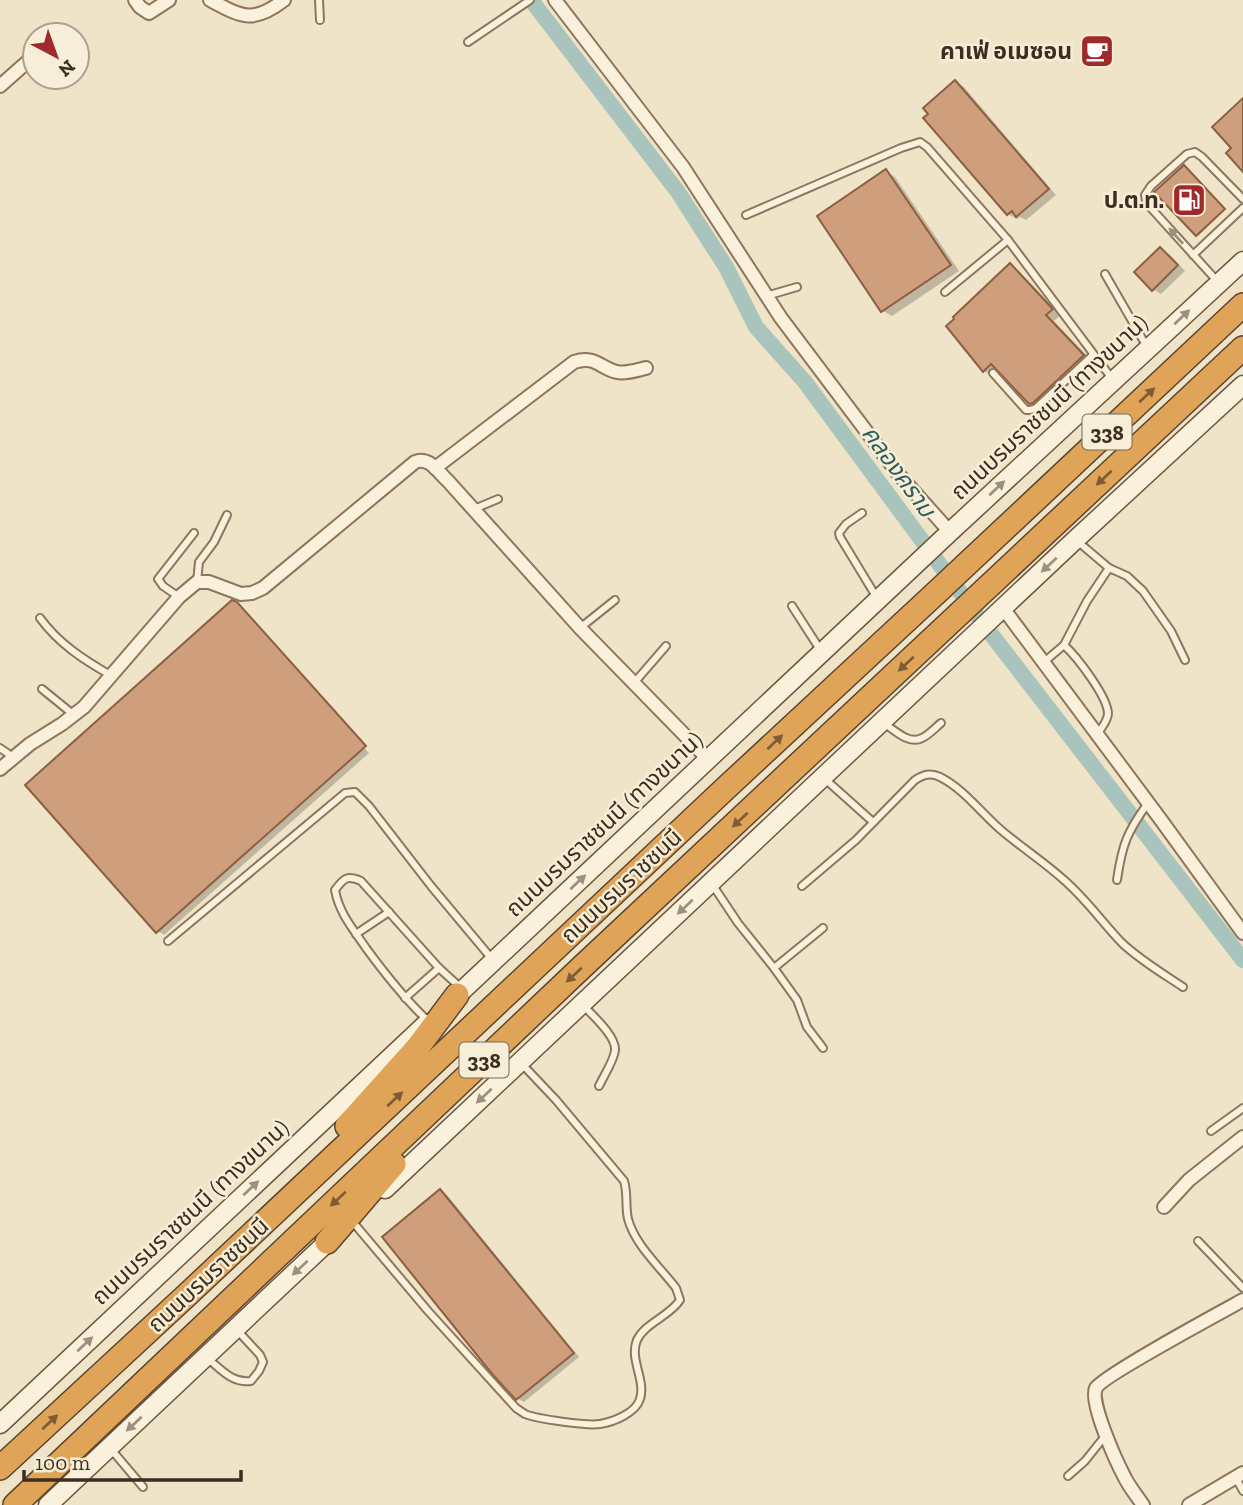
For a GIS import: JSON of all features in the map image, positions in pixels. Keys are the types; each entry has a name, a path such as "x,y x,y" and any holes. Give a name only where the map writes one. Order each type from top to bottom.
{"highway":[{"name":"ถนนบรมราชชนนี","path":"0,1468 1243,305"},
{"name":"ถนนบรมราชชนนี","path":"15,1505 1243,348"},
{"path":"306,1182 337,1138 418,1047 460,992"},
{"path":"327,1242 478,1066"}],"main road":[{"name":"ถนนบรมราชชนนี (ทางขนาน)","path":"0,1424 878,599 1243,261"},
{"name":"338","path":"48,1505 1243,385"}],"street":[{"path":"135,0 149,13 169,0"},
{"path":"209,0 245,16 260,16 284,0"},
{"path":"555,0 683,167 766,296 900,476 949,533"},
{"path":"0,86 21,67"},
{"path":"435,468 574,362 591,360 615,372 646,369"},
{"path":"0,769 30,744 84,707 179,597 197,582 209,582 241,594 263,588 415,462 421,460 428,461 435,468 580,628 708,759"},
{"path":"1001,610 1243,933"},
{"path":"1164,1207 1189,1180 1243,1137"},
{"path":"1143,1505 1125,1479 1106,1434 1096,1406 1096,1388 1243,1300"},
{"path":"1189,1505 1239,1475"}],"lane":[{"path":"319,0 320,20"},
{"path":"468,42 530,0"},
{"path":"746,215 920,142 1008,240 1114,380"},
{"path":"1219,283 1146,201 1145,195 1147,190 1187,154 1195,152 1243,199"},
{"path":"1193,255 1243,208"},
{"path":"945,292 1008,240"},
{"path":"1105,274 1148,349"},
{"path":"766,296 797,287"},
{"path":"993,373 1026,410 1030,410 1036,408 1093,355"},
{"path":"474,510 498,499"},
{"path":"862,513 846,524 839,533 878,599"},
{"path":"197,582 199,562 214,542 227,515"},
{"path":"179,597 158,579 194,533"},
{"path":"1075,540 1109,568 1127,576 1143,591 1171,631 1185,660"},
{"path":"1043,663 1064,645 1087,601 1109,568"},
{"path":"580,628 615,600"},
{"path":"792,606 822,652"},
{"path":"40,618 71,650 112,676"},
{"path":"1064,645 1084,667 1108,711 1107,721 1096,735"},
{"path":"634,683 666,646"},
{"path":"42,689 74,715"},
{"path":"883,722 907,738 915,740 923,738 941,723"},
{"path":"0,748 13,757"},
{"path":"802,886 856,840 915,780 930,774 938,776 951,784 999,828 1064,880 1122,942 1183,987"},
{"path":"823,777 873,822"},
{"path":"168,941 345,793 355,792 494,961"},
{"path":"1117,880 1120,856 1132,825 1146,807"},
{"path":"428,1022 405,998 345,918 337,903 335,890 343,880 351,877 370,889 460,992"},
{"path":"711,883 797,1000 807,1027 822,1048"},
{"path":"356,934 389,912"},
{"path":"775,968 823,928"},
{"path":"405,998 439,968"},
{"path":"582,1004 612,1037 614,1044 615,1052 599,1086"},
{"path":"351,1220 428,1311 516,1408 526,1414 577,1424 599,1424 630,1412 641,1396 641,1380 635,1351 637,1340 644,1331 675,1308 680,1300 679,1294 640,1243 629,1223 624,1181 556,1100 520,1062"},
{"path":"1211,1131 1243,1108"},
{"path":"1198,1241 1243,1288"},
{"path":"206,1356 231,1378 242,1383 251,1381 263,1362 260,1354 236,1328"},
{"path":"1068,1476 1106,1434"},
{"path":"109,1447 143,1487"},
{"path":"1239,1475 1243,1491"}],"building":[{"path":"955,80 1049,189 1016,217 1012,211 1007,215 923,118 928,114 923,108"},
{"path":"1243,98 1243,172 1226,153 1231,148 1212,127"},
{"name":"ป.ต.ท.","path":"1184,165 1225,209 1196,236 1154,192"},
{"path":"886,169 951,265 881,312 817,216"},
{"path":"1160,247 1178,265 1152,291 1134,272"},
{"path":"1010,263 1053,309 1046,315 1084,355 1029,404 991,364 983,372 946,326"},
{"path":"232,600 237,602 366,746 156,933 25,785"},
{"path":"440,1189 574,1353 516,1400 382,1237"}],"waterway":[{"name":"คลองคราม","path":"531,0 678,192 726,267 756,327 805,382 991,634 1243,960"}],"place":[{"name":"คาเฟ่ อเมซอน","path":"1097,51"},
{"name":"ป.ต.ท.","path":"1189,200"}]}
